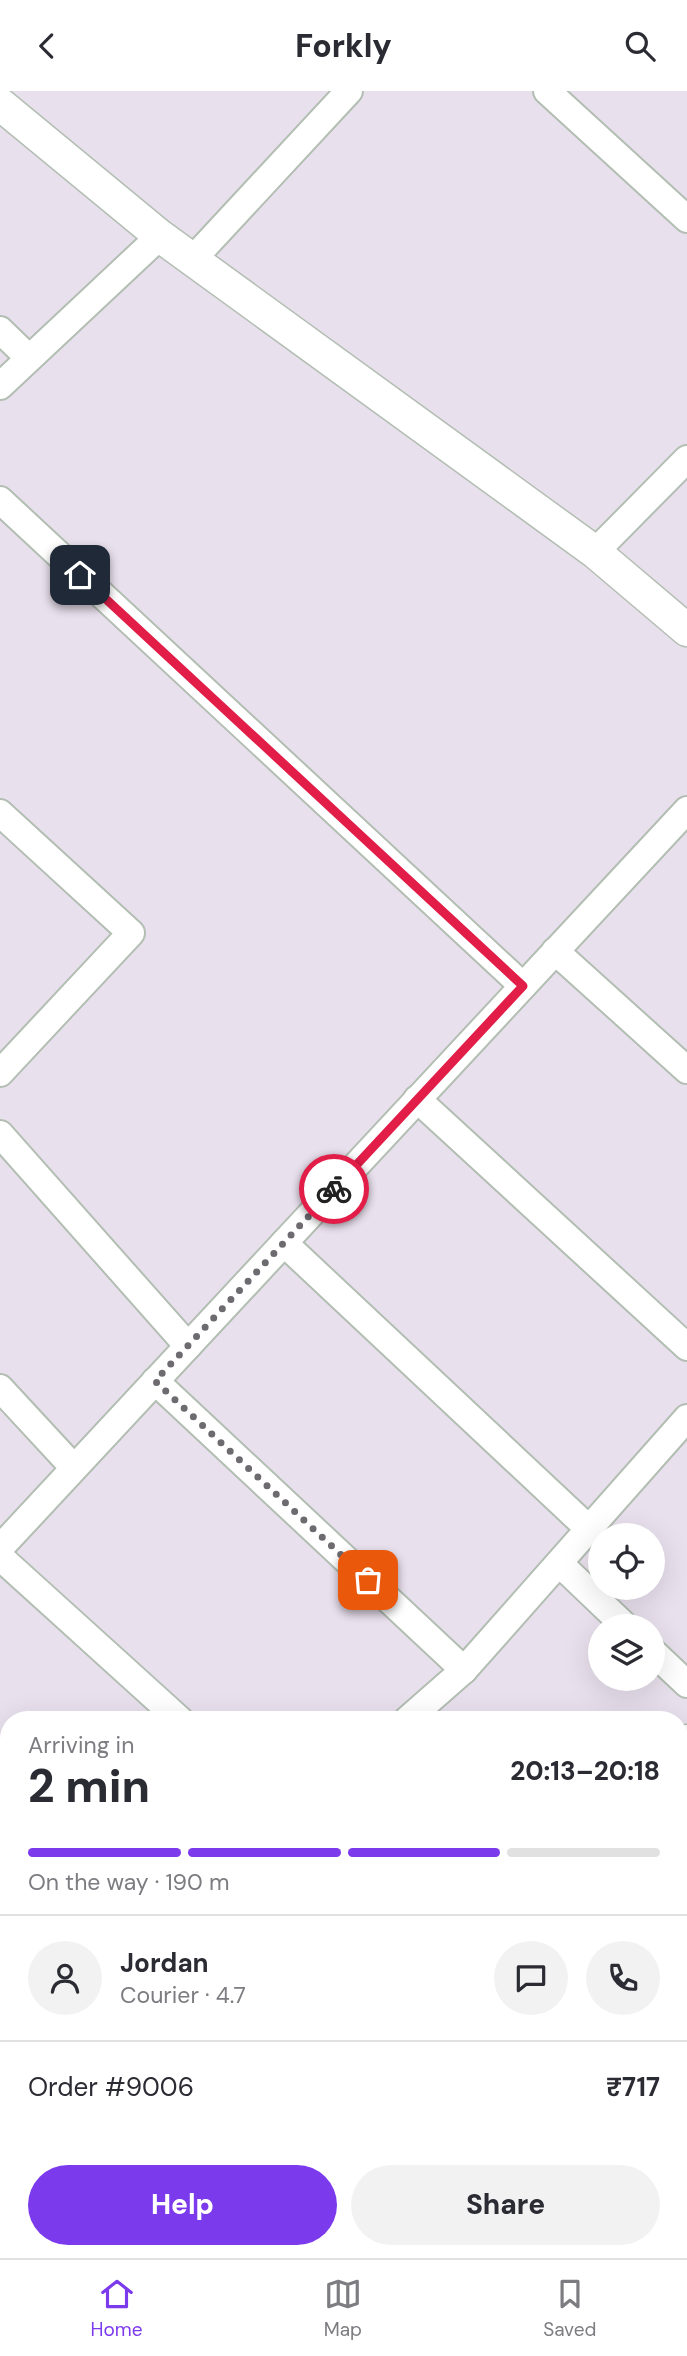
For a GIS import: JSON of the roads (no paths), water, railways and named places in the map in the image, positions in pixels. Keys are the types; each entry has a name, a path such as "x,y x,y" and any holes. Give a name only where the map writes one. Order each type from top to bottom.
{"street":[{"path":"192,259 349,91"},
{"path":"547,91 687,219"},
{"path":"0,104 160,236 595,552 687,630"},
{"path":"0,386 160,236"},
{"path":"0,330 29,358"},
{"path":"595,552 687,459"},
{"path":"0,500 523,986"},
{"path":"0,1548 687,810"},
{"path":"0,813 131,933 0,1073"},
{"path":"555,951 687,1070"},
{"path":"417,1099 687,1347"},
{"path":"0,1134 188,1346"},
{"path":"284,1243 588,1528"},
{"path":"155,1381 464,1670"},
{"path":"0,1388 74,1468"},
{"path":"594,1523 687,1419"},
{"path":"417,1711 464,1670 588,1530"},
{"path":"0,1557 170,1711"},
{"path":"559,1563 612,1614"},
{"path":"665,1663 687,1684"}]}
